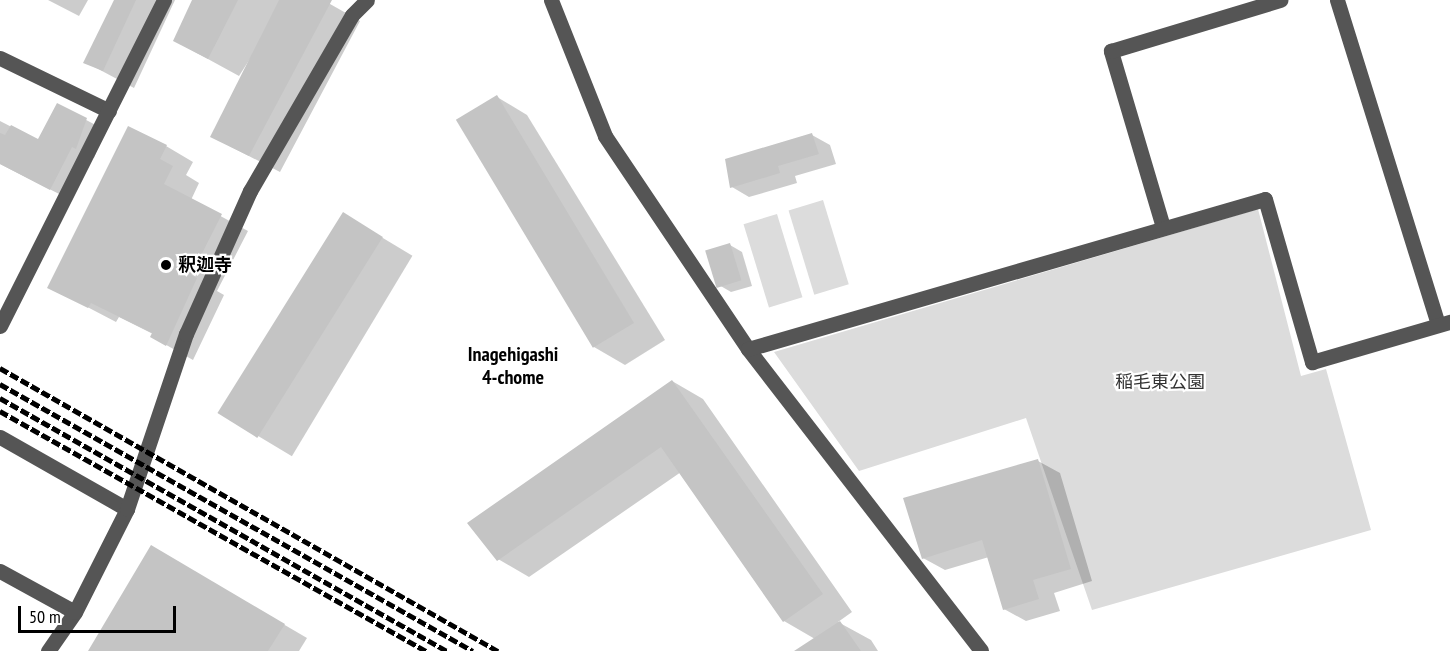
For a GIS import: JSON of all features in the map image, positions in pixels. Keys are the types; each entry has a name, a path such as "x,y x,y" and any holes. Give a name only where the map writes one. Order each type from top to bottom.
{"street":[{"path":"0,326 164,0"},
{"path":"48,651 75,612 127,508 186,334 250,191 352,15 367,0"},
{"path":"551,0 605,136 748,349 981,651"},
{"path":"1163,227 1111,51 1281,0"},
{"path":"748,349 1264,199 1312,362 1444,324 1336,0"},
{"path":"0,58 109,111"},
{"path":"0,437 127,508"},
{"path":"0,571 75,612"}],"green space":[{"path":"823,200 849,284 814,295 789,211"},
{"name":"稲毛東公園","path":"1258,209 1301,376 1326,369 1371,530 1092,610 1026,418 859,471 774,352"},
{"path":"777,214 802,297 769,307 744,224"}],"building":[{"path":"114,0 136,0 103,71 83,63"},
{"path":"192,0 238,0 208,59 173,41"},
{"path":"279,0 332,0 249,156 210,137"},
{"path":"497,95 634,323 593,348 456,120"},
{"path":"57,103 87,118 76,149 72,147 50,190 0,164 0,133 5,135 11,125 38,139"},
{"path":"128,126 167,145 160,159 173,166 164,184 222,214 191,275 197,278 166,346 150,337 152,333 91,303 88,308 47,288"},
{"path":"812,133 819,154 778,166 780,173 730,188 725,159"},
{"path":"343,212 383,237 257,438 217,413"},
{"path":"730,243 741,280 717,288 705,251"},
{"path":"672,380 823,594 783,622 661,447 497,561 467,523"},
{"path":"1038,459 1071,569 1033,580 1039,599 1003,610 982,540 922,559 903,498"},
{"path":"151,545 285,624 268,651 88,651"},
{"path":"840,621 861,651 794,651"}],"railway":[{"path":"0,368 498,651"},
{"path":"0,384 473,651"},
{"path":"0,398 447,651"},
{"path":"0,411 426,651"}],"place":[{"name":"釈迦寺","path":"166,265"}],"district":[{"name":"Inagehigashi 4-chome","path":"513,366"}]}
